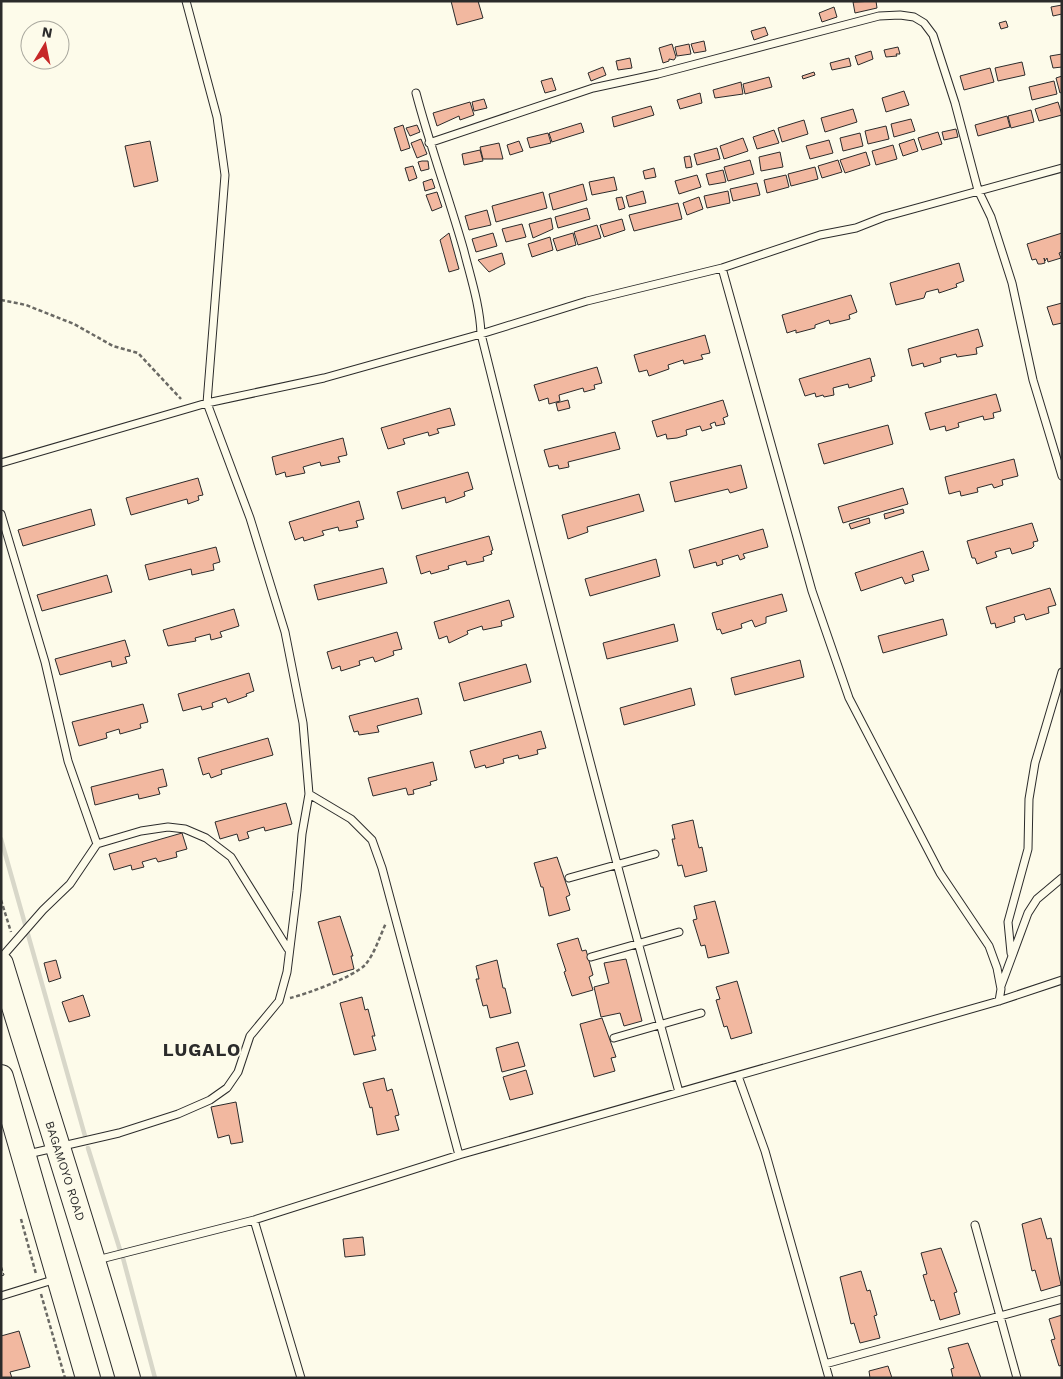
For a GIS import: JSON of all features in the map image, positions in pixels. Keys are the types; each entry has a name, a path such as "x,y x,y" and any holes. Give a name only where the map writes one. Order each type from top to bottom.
{"highway":[{"name":"BAGAMOYO ROAD","path":"1,964 94,1261 128,1378"},
{"path":"1,1077 24,1155 48,1282 88,1378"}],"lane":[{"path":"24,1155 119,1133 178,1114 210,1100 228,1088 238,1072 250,1036 279,1001 287,972 302,834 309,794 302,723 285,632 250,518 207,404 225,176 217,117 186,1"},
{"path":"429,143 593,88 658,74 879,16 900,14 914,17 924,23 933,35 955,103 978,190 991,217 1012,283 1033,380 1062,476"},
{"path":"416,93 429,143 450,202 471,277 481,320 481,334 615,864 679,1092"},
{"path":"1,463 207,404 324,378 481,334 587,301 722,268 820,235 856,228 884,217 1062,168"},
{"path":"722,268 812,591 849,698 940,873 989,946 998,968 1000,1001"},
{"path":"1,514 45,662 71,770 97,844"},
{"path":"1011,953 1008,922 1028,848 1029,799 1035,763 1062,672"},
{"path":"309,794 351,819 372,840 393,910 459,1154"},
{"path":"1,958 42,910 70,884 84,866 97,844 168,827 185,829 206,838 231,857 288,949"},
{"path":"569,878 655,854"},
{"path":"1000,989 1011,953 1028,913 1037,899 1062,878"},
{"path":"591,957 679,932"},
{"path":"94,1261 254,1220 459,1154 1000,1001 1062,980"},
{"path":"614,1038 700,1013"},
{"path":"738,1076 765,1151 829,1378"},
{"path":"254,1220 301,1378"},
{"path":"975,1225 1017,1378"},
{"path":"1,1296 48,1282"},
{"path":"825,1364 1062,1299"}],"path":[{"path":"1,300 26,305 74,324 113,346 138,353 155,374 176,392 188,410"},
{"path":"279,1001 304,995 355,972 365,964 393,910"},
{"path":"48,1282 65,1378"}],"building":[{"path":"451,1 478,1 483,18 457,25"},
{"path":"876,1 877,8 855,13 853,2"},
{"path":"1062,5 1062,14 1053,16 1051,7"},
{"path":"834,7 837,17 822,22 819,13"},
{"path":"1006,21 1008,27 1001,29 999,23"},
{"path":"765,27 768,35 754,40 751,31"},
{"path":"704,41 706,51 694,53 691,44"},
{"path":"672,44 676,57 674,60 669,59 669,61 663,63 659,48"},
{"path":"689,44 691,54 677,56 675,47"},
{"path":"898,47 900,54 886,57 884,50"},
{"path":"871,51 873,59 858,65 855,56"},
{"path":"1062,54 1062,67 1053,68 1050,56"},
{"path":"630,58 632,68 618,70 616,61"},
{"path":"849,58 851,66 832,70 830,63"},
{"path":"1022,62 1025,75 998,81 995,68"},
{"path":"603,67 606,75 591,81 588,73"},
{"path":"990,68 994,82 964,90 960,76"},
{"path":"814,72 815,75 803,79 802,76"},
{"path":"1062,76 1062,92 1060,93 1056,78"},
{"path":"769,77 772,87 745,94 743,84"},
{"path":"552,78 556,90 545,93 541,81"},
{"path":"1054,81 1057,94 1032,100 1029,87"},
{"path":"741,82 743,94 715,98 713,90"},
{"path":"904,91 909,105 886,112 882,98"},
{"path":"700,93 702,103 680,109 677,100"},
{"path":"484,99 487,108 474,111 472,102"},
{"path":"470,102 474,115 460,120 459,116 437,126 433,113"},
{"path":"1058,102 1062,115 1039,121 1035,109"},
{"path":"651,106 654,115 614,127 612,117"},
{"path":"853,109 857,122 825,132 821,118"},
{"path":"1031,110 1034,122 1011,128 1008,116"},
{"path":"1007,116 1010,127 978,136 975,125"},
{"path":"911,119 915,131 894,137 891,124"},
{"path":"804,120 808,134 782,142 778,128"},
{"path":"581,123 584,132 552,142 549,133"},
{"path":"403,125 410,148 401,151 394,128"},
{"path":"417,125 420,132 410,136 406,128"},
{"path":"886,126 889,139 868,144 865,131"},
{"path":"956,129 958,137 944,140 942,132"},
{"path":"774,130 779,143 757,149 753,137"},
{"path":"938,132 942,144 922,150 918,138"},
{"path":"548,133 551,143 530,148 527,138"},
{"path":"860,133 863,146 843,151 840,138"},
{"path":"743,138 748,151 724,159 720,146"},
{"path":"421,139 427,154 417,158 411,143"},
{"path":"914,139 918,151 903,156 899,144"},
{"path":"829,140 833,153 810,159 806,146"},
{"path":"150,141 158,181 134,187 125,146"},
{"path":"519,141 523,151 510,155 507,145"},
{"path":"499,143 503,159 483,159 480,147"},
{"path":"893,145 897,159 876,165 872,151"},
{"path":"717,148 720,159 697,165 694,154"},
{"path":"480,150 483,161 464,165 462,154"},
{"path":"780,152 783,167 761,171 759,157"},
{"path":"866,152 870,165 845,173 840,160"},
{"path":"690,156 692,167 686,168 684,157"},
{"path":"750,160 754,174 728,181 724,167"},
{"path":"838,160 842,172 822,178 818,166"},
{"path":"428,161 429,169 421,171 418,162"},
{"path":"413,166 417,178 409,181 405,168"},
{"path":"815,167 818,179 791,186 788,174"},
{"path":"654,168 656,177 645,179 643,171"},
{"path":"723,170 726,182 709,185 706,174"},
{"path":"697,175 701,187 679,194 675,181"},
{"path":"786,175 789,187 767,193 764,180"},
{"path":"614,177 617,190 592,195 589,182"},
{"path":"432,179 435,188 425,191 423,182"},
{"path":"757,183 760,195 733,201 730,189"},
{"path":"583,184 587,200 553,210 549,194"},
{"path":"643,191 646,203 629,207 626,196"},
{"path":"728,191 730,203 707,208 704,196"},
{"path":"437,192 442,207 432,211 426,195"},
{"path":"543,192 547,208 496,222 492,206"},
{"path":"622,197 625,208 619,210 616,198"},
{"path":"699,197 703,209 687,215 683,203"},
{"path":"678,203 682,219 634,231 629,215"},
{"path":"587,208 590,219 558,228 555,217"},
{"path":"487,210 491,225 469,230 465,216"},
{"path":"551,218 553,229 533,238 529,224"},
{"path":"622,219 625,230 604,237 600,225"},
{"path":"522,224 526,237 506,242 502,229"},
{"path":"597,225 601,238 578,245 574,232"},
{"path":"449,233 459,269 449,272 440,240"},
{"path":"493,233 497,246 476,252 472,239"},
{"path":"573,233 576,245 557,251 553,239"},
{"path":"1062,233 1062,252 1059,253 1061,258 1048,262 1047,258 1045,261 1044,258 1045,263 1041,264 1038,264 1036,259 1032,260 1027,244"},
{"path":"550,237 553,250 532,257 528,244"},
{"path":"502,253 505,264 489,272 478,260"},
{"path":"959,263 964,281 956,284 957,287 939,293 938,289 926,292 924,298 896,305 890,283"},
{"path":"851,295 857,312 849,315 850,319 830,324 829,320 815,325 815,328 796,333 796,330 787,333 782,315"},
{"path":"1062,303 1062,323 1053,325 1047,307"},
{"path":"978,329 983,346 976,348 977,354 957,357 956,354 940,358 941,362 924,367 923,363 912,366 908,349"},
{"path":"705,335 710,353 701,355 703,359 684,364 683,360 668,365 669,369 649,376 647,370 639,372 634,355"},
{"path":"870,358 875,376 871,377 872,381 849,388 848,384 833,388 834,395 816,397 815,393 805,396 799,379"},
{"path":"597,367 602,383 594,385 595,389 584,392 583,388 559,395 560,401 549,404 548,398 539,401 534,385"},
{"path":"996,394 1001,411 993,413 994,418 984,420 983,416 958,423 959,427 946,431 945,426 930,430 925,413"},
{"path":"568,400 570,408 558,411 556,403"},
{"path":"723,400 728,416 723,418 725,424 716,426 715,422 710,424 712,428 702,431 700,426 686,430 687,435 677,438 667,439 666,434 657,437 652,421"},
{"path":"450,408 455,425 437,429 439,433 429,436 428,432 403,439 405,444 388,449 381,428"},
{"path":"888,425 893,444 824,464 818,444"},
{"path":"615,432 620,449 568,462 569,467 559,469 558,465 549,467 544,450"},
{"path":"343,438 347,455 338,457 340,462 321,466 320,462 303,467 305,473 286,477 285,472 276,475 272,457"},
{"path":"1014,459 1018,476 1002,480 1003,485 994,488 992,484 977,488 978,492 961,496 960,491 949,494 945,477"},
{"path":"741,465 747,488 730,493 728,489 675,502 670,482"},
{"path":"468,472 473,489 464,492 465,496 446,503 445,497 402,509 397,492"},
{"path":"198,478 203,495 198,496 199,500 188,504 187,499 131,515 126,498"},
{"path":"903,488 908,504 843,523 838,507"},
{"path":"639,494 644,511 587,527 588,532 568,539 562,515"},
{"path":"359,501 364,519 356,521 358,527 339,531 338,527 322,531 324,535 304,541 303,537 295,540 289,522"},
{"path":"91,509 95,525 23,546 18,530"},
{"path":"903,509 904,513 885,519 884,514"},
{"path":"869,518 870,523 851,529 849,524"},
{"path":"1032,523 1038,541 1033,542 1034,546 1032,548 1012,554 1010,548 995,552 997,557 977,564 975,558 972,558 967,541"},
{"path":"763,529 768,547 743,554 745,558 740,560 738,555 722,560 723,564 717,566 716,562 694,568 689,550"},
{"path":"489,536 493,550 491,551 492,554 483,557 484,561 467,565 466,561 448,566 449,569 431,574 430,571 421,574 416,556"},
{"path":"216,547 220,562 213,564 214,570 192,575 191,569 149,580 145,565"},
{"path":"923,551 929,570 912,575 914,581 905,584 902,577 861,591 855,573"},
{"path":"656,559 660,576 590,596 585,579"},
{"path":"383,568 387,583 318,600 314,585"},
{"path":"107,575 112,592 42,611 37,595"},
{"path":"1050,588 1056,605 1048,607 1049,613 1026,620 1024,614 1014,617 1015,622 996,628 995,623 991,624 986,607"},
{"path":"782,594 787,611 766,617 766,623 755,627 752,620 741,624 742,628 722,634 720,629 717,630 712,613"},
{"path":"509,600 514,617 501,621 502,626 483,630 482,626 467,631 468,634 449,643 447,636 439,639 434,622"},
{"path":"234,609 239,626 220,632 222,637 211,640 210,634 195,638 196,641 168,646 163,630"},
{"path":"943,619 947,635 883,653 878,636"},
{"path":"674,624 678,641 607,659 603,643"},
{"path":"397,632 402,649 393,651 394,655 375,662 373,657 359,661 360,665 341,671 340,666 332,669 327,652"},
{"path":"125,640 130,656 125,657 127,663 112,667 111,661 60,675 55,659"},
{"path":"800,660 804,677 735,695 731,678"},
{"path":"526,664 531,682 464,701 459,683"},
{"path":"249,673 254,691 246,694 247,696 228,703 226,698 212,703 213,707 202,710 201,706 183,711 178,694"},
{"path":"691,688 695,705 624,725 620,708"},
{"path":"418,698 422,714 377,726 379,732 359,735 358,731 354,732 349,716"},
{"path":"143,704 148,722 140,724 141,728 120,734 119,729 106,733 107,738 79,746 72,722"},
{"path":"541,731 546,748 537,750 538,754 519,759 518,755 503,759 504,763 486,768 485,765 475,768 470,751"},
{"path":"268,738 273,755 221,770 222,774 211,778 209,773 203,775 198,758"},
{"path":"433,762 437,780 430,782 431,785 413,790 414,794 408,795 406,788 373,796 368,778"},
{"path":"163,769 167,786 158,788 160,794 139,799 138,794 95,805 91,787"},
{"path":"286,803 292,824 265,831 264,827 247,832 249,838 239,841 237,834 220,839 215,822"},
{"path":"693,820 699,848 702,847 707,871 685,877 682,865 678,866 672,839 675,839 672,825"},
{"path":"182,833 187,849 176,852 177,857 158,862 156,858 142,862 144,867 132,870 131,865 114,870 109,854"},
{"path":"557,857 570,895 566,897 570,910 549,916 543,887 541,887 534,863"},
{"path":"715,901 729,953 708,958 705,945 701,946 693,920 697,919 694,906"},
{"path":"340,916 353,956 351,956 354,969 333,975 318,922"},
{"path":"578,938 582,951 586,950 593,975 589,977 593,990 572,996 557,944"},
{"path":"626,959 642,1021 624,1026 620,1013 601,1017 594,987 609,983 604,963"},
{"path":"56,960 61,978 49,982 44,963"},
{"path":"497,960 511,1013 490,1018 487,1005 483,1006 476,979 479,979 476,966"},
{"path":"737,981 752,1033 731,1039 727,1026 724,1027 716,1000 720,999 716,987"},
{"path":"83,995 90,1016 69,1022 62,1002"},
{"path":"362,997 365,1010 368,1009 375,1036 372,1036 376,1050 354,1055 340,1003"},
{"path":"602,1018 616,1057 611,1058 615,1071 594,1077 580,1024"},
{"path":"518,1042 525,1066 502,1072 496,1048"},
{"path":"526,1070 533,1094 510,1100 503,1077"},
{"path":"384,1078 387,1091 392,1089 399,1115 395,1116 399,1130 377,1135 372,1107 370,1108 363,1083"},
{"path":"236,1102 243,1142 231,1144 229,1135 218,1138 211,1107"},
{"path":"1041,1218 1047,1239 1051,1238 1061,1285 1041,1291 1035,1270 1032,1271 1022,1224"},
{"path":"363,1237 365,1255 345,1257 343,1239"},
{"path":"941,1248 957,1292 954,1293 960,1314 940,1320 934,1300 931,1301 923,1275 927,1274 921,1253"},
{"path":"861,1271 867,1291 870,1290 877,1315 874,1316 880,1338 860,1343 854,1323 851,1324 840,1277"},
{"path":"1062,1315 1062,1365 1059,1366 1051,1340 1055,1339 1049,1319"},
{"path":"19,1331 30,1367 10,1372 12,1378 1,1378 1,1336"},
{"path":"968,1343 981,1378 953,1378 951,1369 954,1368 948,1348"},
{"path":"888,1366 892,1378 870,1378 869,1371"}],"waterway":[{"path":"1,839 85,1136"},
{"path":"88,1148 120,1250"},
{"path":"123,1258 155,1378"}],"fence":[{"path":"1,1265 4,1275 1,1276"}],"district":[{"name":"LUGALO","path":"202,1049"}]}
